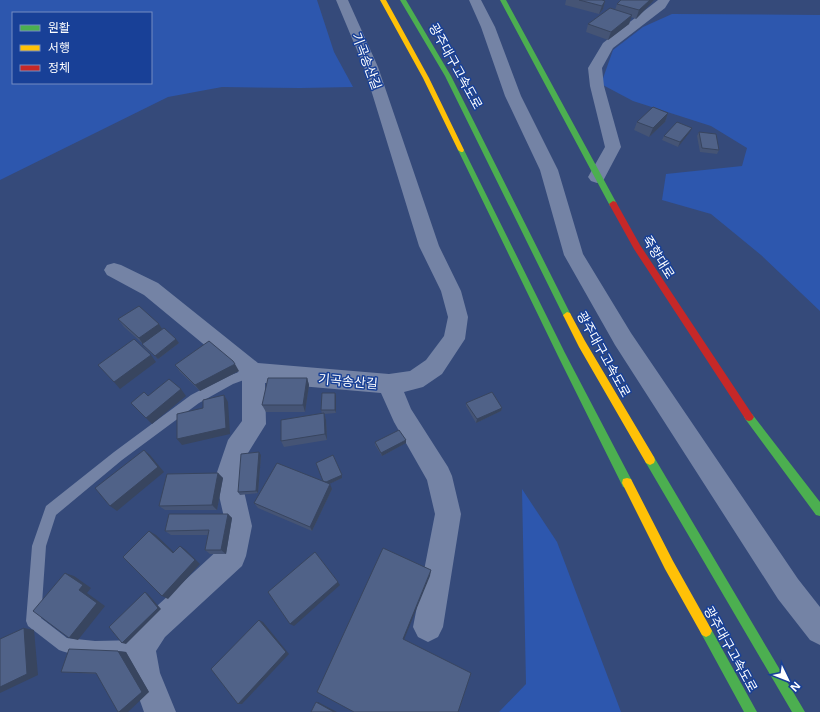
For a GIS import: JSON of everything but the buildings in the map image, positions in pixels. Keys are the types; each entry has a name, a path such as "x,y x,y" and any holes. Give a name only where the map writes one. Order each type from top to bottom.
{"main road":[{"name":"광주대구고속도로","path":"383,0 426,78 562,356 662,551 751,712"},
{"name":"광주대구고속도로","path":"403,0 448,76 582,344 799,712"},
{"name":"죽향대로","path":"503,0 597,177 637,247 756,428 820,511"}],"street":[{"name":"기곡송산길","path":"253,372 389,384 415,380 434,367 454,339 458,317 451,291 429,246 371,67 342,0"},
{"path":"475,0 488,27 513,96 549,170 574,255 623,339 788,589 820,630"},
{"path":"597,177 613,147 597,86 595,68 608,46 662,5 664,0"},
{"path":"114,270 151,290 253,372 254,424 237,448 228,478 238,526 232,556 155,627 140,647 145,673 160,712"},
{"path":"389,384 402,415 439,476 448,514 428,627"}],"lane":[{"path":"140,647 95,648 64,645 33,621 39,546 51,511 118,456 195,399 230,380 253,372"}],"shaded area":[{"path":"0,0 317,0 334,52 353,87 222,87 168,97 0,180"},
{"path":"672,14 820,15 820,311 761,255 711,214 662,200 666,174 742,166 747,148 711,126 633,101 601,84 613,50 643,27"},
{"path":"522,489 557,542 621,712 499,712 526,684"}],"traffic: fast":[{"path":"403,0 448,76 567,315"},
{"path":"503,0 613,204"},
{"path":"461,150 562,356 627,483"},
{"path":"749,417 820,511"},
{"path":"650,460 799,712"},
{"path":"706,631 751,712"}],"traffic: slow":[{"path":"383,0 426,78 461,150"},
{"path":"567,315 582,344 650,460"},
{"path":"627,483 669,565 706,631"}],"traffic: jam":[{"path":"613,204 637,247 749,417"}]}
